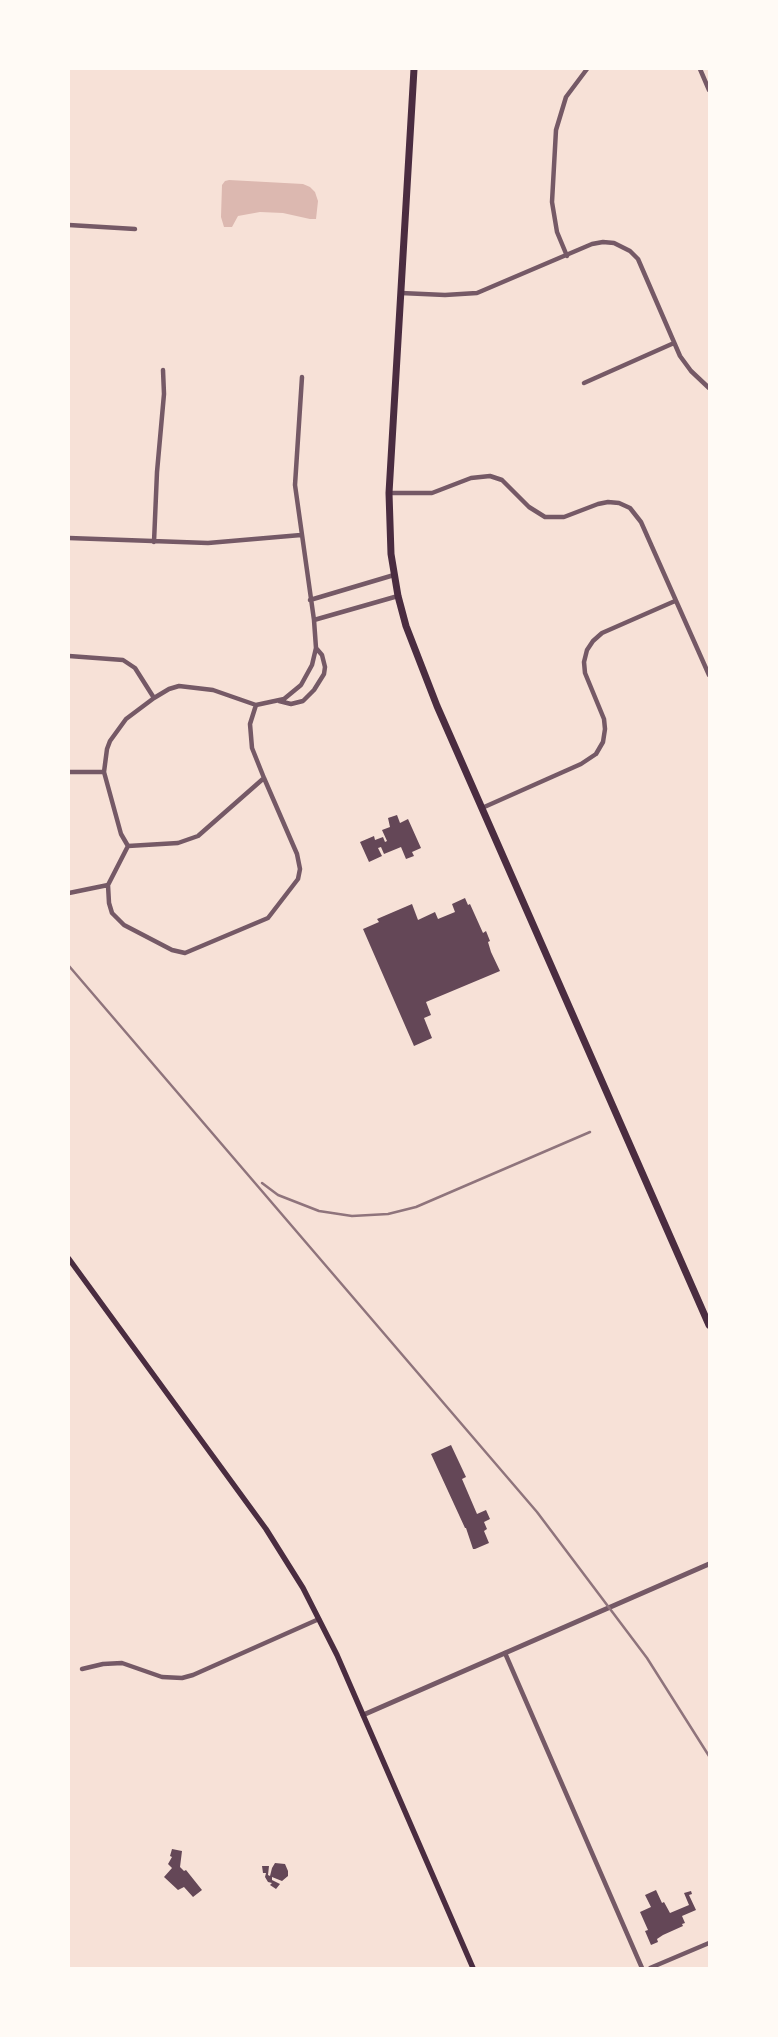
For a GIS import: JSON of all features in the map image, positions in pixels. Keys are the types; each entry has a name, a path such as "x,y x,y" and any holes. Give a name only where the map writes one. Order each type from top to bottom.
{"main road":[{"path":"414,69 389,493 389,520 394,575 398,596 420,664 709,1326"},
{"path":"69,1259 266,1529 303,1588 363,1715 473,1968"}],"street":[{"path":"567,256 558,232 552,202 556,130 566,97 587,69"},
{"path":"700,69 709,90"},
{"path":"704,77 709,74"},
{"path":"69,226 135,229"},
{"path":"401,293 477,294 592,244 614,243 630,251 640,264 683,361 709,388"},
{"path":"584,383 674,343"},
{"path":"154,542 156,472 164,394 163,370"},
{"path":"128,846 121,834 104,772 107,749 126,719 154,698 169,689 179,686 213,690 256,705 284,699 301,685 312,665 316,648 314,620 295,485 302,377"},
{"path":"389,493 432,493 477,476 490,476 502,480 534,511 545,517 564,517 608,502 625,505 634,512 641,522 709,675"},
{"path":"69,538 231,543 301,535"},
{"path":"310,600 394,575"},
{"path":"314,620 398,596"},
{"path":"482,808 581,764 596,754 603,742 606,729 604,718 585,673 584,662 587,650 602,633 675,601"},
{"path":"277,701 297,703 309,697 320,680 325,667 322,655 316,648"},
{"path":"69,656 123,660 134,668 154,698"},
{"path":"128,846 108,885 112,914 132,929 179,952 185,953 268,918 298,879 300,869 298,854 252,748 250,724 256,705"},
{"path":"69,772 104,772"},
{"path":"128,846 178,843 198,836 264,778"},
{"path":"69,893 108,885"},
{"path":"363,1715 709,1564"},
{"path":"82,1670 103,1664 122,1663 162,1677 182,1678 193,1675 319,1619"},
{"path":"506,1653 642,1968"},
{"path":"650,1968 709,1943"}],"shaded area":[{"path":"225,181 303,184 310,187 315,192 318,201 316,219 283,213 260,212 238,216 232,227 224,227 221,217 222,185"}],"building":[{"path":"397,815 400,823 408,819 421,848 412,852 414,856 406,859 401,847 384,854 381,847 378,848 382,856 369,862 360,842 374,836 375,840 383,837 385,842 387,841 382,830 390,827 388,818"},
{"path":"465,898 468,905 470,904 483,933 486,931 490,941 488,942 491,952 500,971 426,1002 431,1015 424,1018 432,1038 414,1046 363,929 379,922 377,919 412,904 418,920 435,912 438,919 455,912 452,904"},
{"path":"451,1445 466,1477 462,1479 477,1514 486,1510 490,1519 484,1522 487,1529 484,1531 489,1543 475,1549 473,1549 466,1528 431,1454"},
{"path":"172,1849 182,1851 180,1867 184,1871 186,1870 202,1890 193,1897 184,1887 178,1890 164,1877 172,1868 168,1864 172,1857 170,1856"},
{"path":"275,1863 285,1864 288,1871 288,1876 282,1881 272,1877 272,1880 280,1884 276,1889 270,1885 272,1883 268,1882 265,1877 266,1873 263,1873 262,1866 269,1866 268,1875 270,1876"},
{"path":"656,1890 662,1903 664,1902 670,1913 689,1905 684,1893 691,1891 692,1894 689,1895 696,1910 682,1916 685,1923 682,1924 683,1926 663,1935 657,1939 658,1942 651,1945 645,1931 648,1930 640,1912 651,1907 645,1895"}],"railway":[{"path":"69,966 537,1512 647,1658 709,1756"},
{"path":"262,1183 278,1195 319,1211 352,1216 388,1214 416,1207 590,1132"}]}
